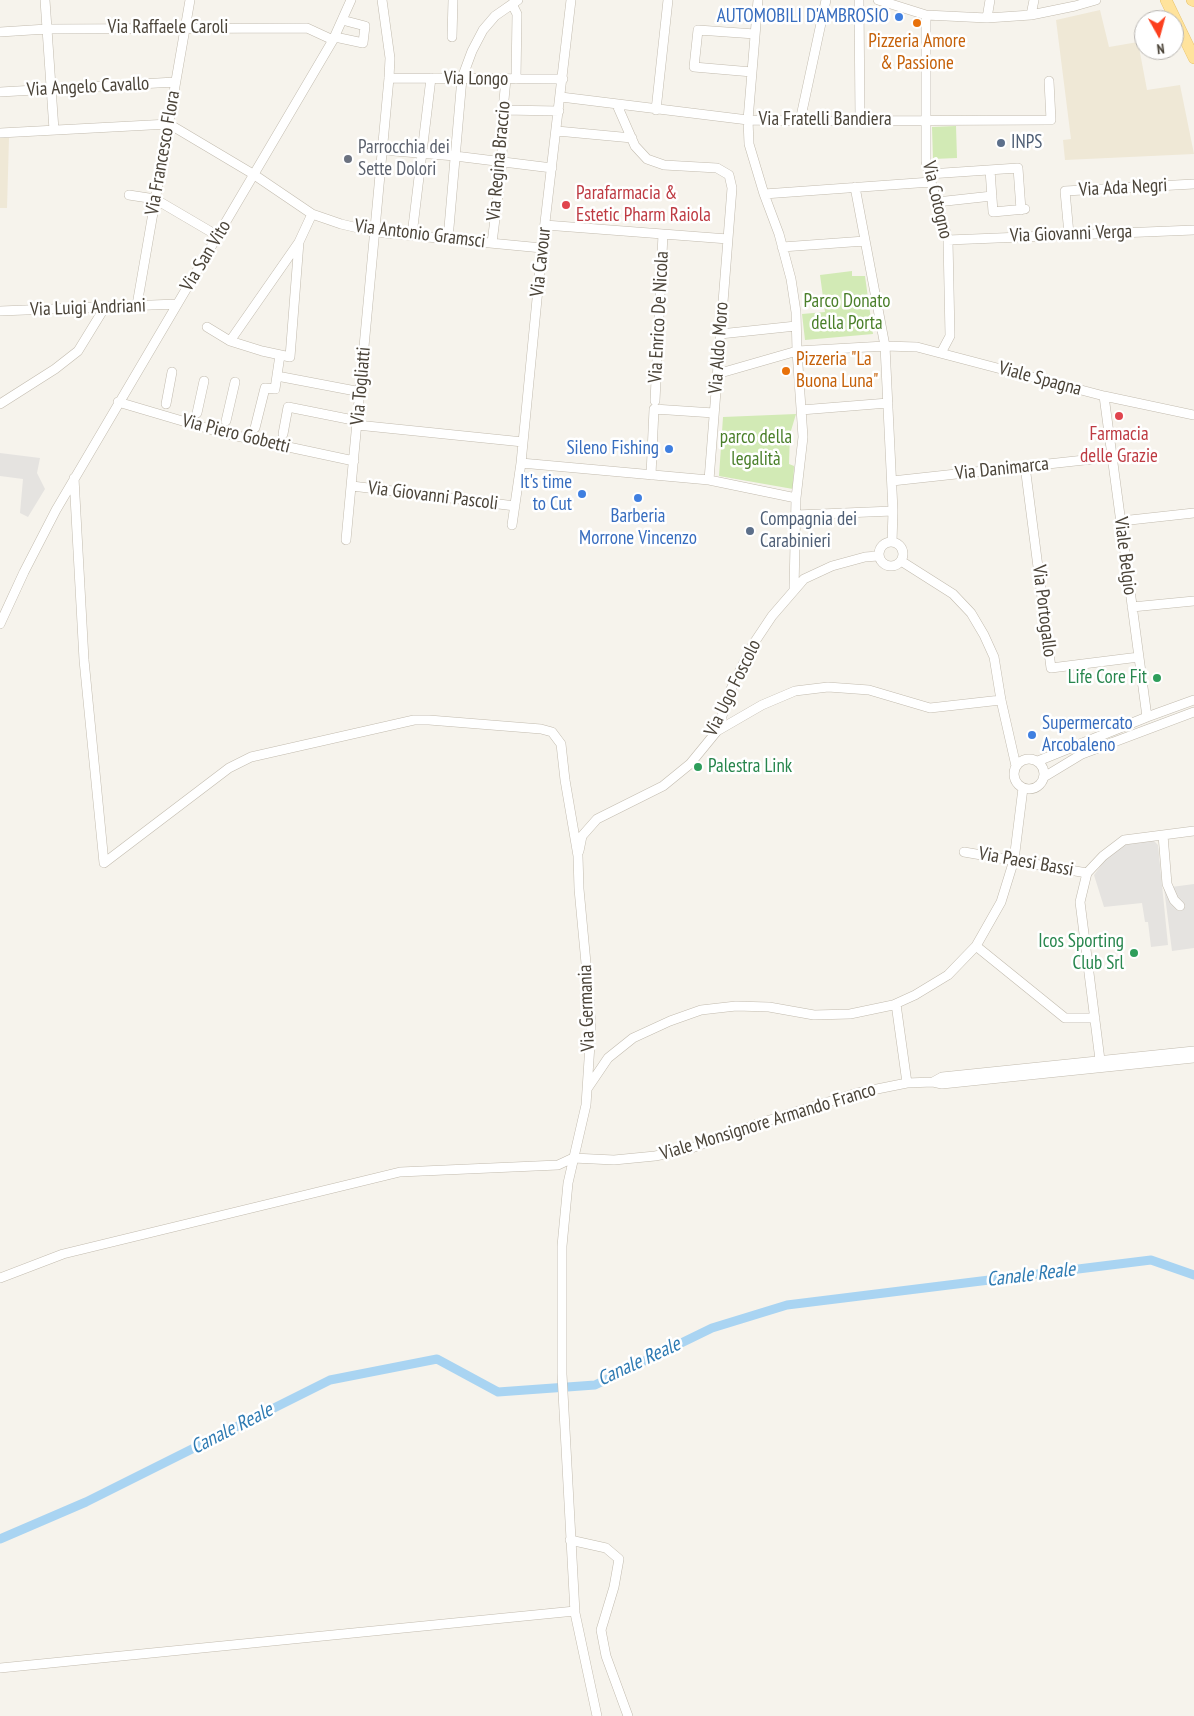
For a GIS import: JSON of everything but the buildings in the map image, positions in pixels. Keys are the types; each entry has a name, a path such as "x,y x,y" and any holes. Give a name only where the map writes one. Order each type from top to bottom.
{"main road":[{"path":"1166,0 1194,58"}],"street":[{"path":"45,0 54,130"},
{"name":"Via Francesco Flora","path":"138,306 190,0"},
{"name":"Via San Vito","path":"0,624 24,572 74,478 334,38 351,0"},
{"name":"Via Togliatti","path":"346,540 389,78 390,58 382,0"},
{"path":"452,37 453,0"},
{"name":"Via Cavour","path":"512,525 521,463 542,248 571,0"},
{"path":"656,110 668,0"},
{"path":"758,0 748,120 749,144 791,279 803,438 796,498 794,590"},
{"path":"800,121 826,0"},
{"path":"860,0 860,120"},
{"path":"878,0 926,15 987,18 1031,15 1096,0"},
{"path":"987,18 990,0"},
{"path":"1031,15 1034,0"},
{"path":"448,239 462,78 472,51 483,30 495,16 515,2 517,14 516,79"},
{"name":"Via Cotogno","path":"926,15 926,161 948,240 950,336 941,353"},
{"name":"Via Raffaele Caroli","path":"0,32 47,29 307,28 334,38 363,42 366,26 342,20"},
{"path":"752,72 694,67 698,30 755,34"},
{"name":"Via Longo","path":"389,78 563,78"},
{"path":"412,236 431,78"},
{"name":"Via Regina Braccio","path":"492,243 502,162 503,110 506,79"},
{"name":"Via Fratelli Bandiera","path":"561,97 748,120 1052,120 1049,81"},
{"name":"Via Angelo Cavallo","path":"0,92 175,82"},
{"name":"Via Aldo Moro","path":"617,105 635,146 647,159 664,165 716,168 729,175 732,188 709,480"},
{"path":"503,110 559,111"},
{"path":"0,133 169,124"},
{"name":"Via Antonio Gramsci","path":"169,124 253,174 312,214 341,224 375,232 542,248"},
{"path":"557,131 632,138"},
{"path":"382,150 455,156 552,168"},
{"path":"764,194 855,187 990,170 1018,168 1023,210 993,212 990,170"},
{"name":"Via Ada Negri","path":"1069,234 1065,191 1194,184"},
{"path":"855,187 885,346 892,481 892,542"},
{"path":"129,195 155,199 218,236"},
{"path":"937,202 992,196"},
{"path":"230,341 299,242 312,214"},
{"path":"545,225 728,239"},
{"name":"Via Giovanni Verga","path":"948,240 1194,230"},
{"name":"Via Enrico De Nicola","path":"654,401 664,234"},
{"path":"782,247 865,241"},
{"path":"207,327 230,341 290,357 299,242"},
{"name":"Via Luigi Andriani","path":"0,311 177,304"},
{"path":"0,404 78,352 105,307"},
{"path":"720,334 796,326"},
{"name":"Viale Spagna","path":"717,374 797,351 885,346 917,347 1104,396 1194,415"},
{"path":"255,428 265,388 275,389 280,355"},
{"path":"166,404 172,372"},
{"path":"277,376 360,392"},
{"path":"197,413 204,380"},
{"path":"226,421 234,382"},
{"name":"Viale Belgio","path":"1104,396 1147,717"},
{"name":"Via Piero Gobetti","path":"118,402 223,433 354,461"},
{"path":"801,410 888,403"},
{"path":"283,434 288,407 358,423 523,442"},
{"path":"651,475 654,409 714,413"},
{"name":"Via Danimarca","path":"892,481 1112,456"},
{"path":"521,463 709,480 796,498"},
{"name":"Via Portogallo","path":"1025,466 1051,668 1139,657"},
{"path":"74,478 84,660 104,864 229,768 251,757 414,720 541,729 552,732 561,744 578,856"},
{"name":"Via Giovanni Pascoli","path":"352,486 515,506"},
{"path":"796,515 893,511"},
{"path":"1121,522 1194,513"},
{"path":"892,542 901,547 904,553 901,561 892,567 886,566 878,556 879,549 884,544 892,542"},
{"name":"Via Ugo Foscolo","path":"578,856 582,836 597,819 663,786 690,764 717,731 731,689 752,646 772,616 804,579 832,566 878,556"},
{"path":"901,561 953,594 971,613 984,635 994,657 1001,700 1016,766 1014,777 1016,782 1023,788 1034,788 1042,782 1044,769 1038,761 1024,759 1016,766"},
{"path":"1132,607 1194,601"},
{"path":"717,731 762,705 794,691 828,687 869,690 930,708 1001,700"},
{"path":"1038,761 1194,700"},
{"path":"1044,777 1082,754 1194,712"},
{"path":"587,1089 608,1058 633,1038 670,1021 702,1010 736,1006 760,1007 814,1015 850,1014 896,1004 948,975 976,946 1001,902 1014,860 1023,788"},
{"path":"1100,1060 1080,902 1087,873 1103,856 1124,840 1194,831"},
{"path":"1163,835 1167,884 1174,900 1180,906"},
{"name":"Via Paesi Bassi","path":"964,852 1087,873"},
{"name":"Via Germania","path":"578,856 591,1029 586,1105 568,1183 562,1246 562,1374 575,1611 580,1645 597,1716"},
{"path":"976,946 1065,1018 1095,1018"},
{"path":"896,1004 907,1083"},
{"name":"Viale Monsignore Armando Franco","path":"933,1082 942,1077 1194,1051"},
{"name":"Viale Monsignore Armando Franco","path":"573,1158 614,1160 655,1156 686,1150 757,1124 857,1093 907,1083 933,1082 942,1084 1194,1058"},
{"path":"0,1278 63,1254 400,1172 558,1165 573,1158"},
{"path":"570,1540 606,1548 619,1559 614,1587 601,1630 606,1656 628,1716"},
{"path":"0,1668 575,1611"}],"shaded area":[{"path":"1100,10 1109,47 1134,43 1134,60 1141,60 1147,90 1180,85 1194,154 1065,160 1063,140 1071,139 1056,20"},
{"path":"0,138 9,138 7,208 0,208"},
{"path":"0,453 40,458 37,473 45,489 28,517 20,513 23,479 0,476"},
{"path":"1153,840 1158,845 1168,945 1151,947 1148,922 1145,922 1142,903 1104,907 1094,875 1107,857 1124,845 1132,842"},
{"path":"1194,884 1194,948 1172,951 1164,888"}],"green space":[{"path":"956,126 957,158 933,159 932,127"},
{"name":"Parco Donato della Porta","path":"852,271 852,276 865,276 873,334 805,340 802,314 825,312 820,275"},
{"name":"parco della legalità","path":"796,414 790,434 789,464 794,466 793,489 719,476 723,417"}],"waterway":[{"name":"Canale Reale","path":"0,1539 86,1502 330,1380 437,1359 498,1392 595,1385 712,1328 787,1305 1151,1260 1194,1275"}],"place":[{"name":"AUTOMOBILI D'AMBROSIO","path":"899,17"},
{"name":"Pizzeria Amore & Passione","path":"917,23"},
{"name":"INPS","path":"1001,143"},
{"name":"Parrocchia dei Sette Dolori","path":"348,159"},
{"name":"Parafarmacia & Estetic Pharm Raiola","path":"566,205"},
{"name":"Pizzeria \"La Buona Luna\"","path":"786,371"},
{"name":"Farmacia delle Grazie","path":"1119,416"},
{"name":"Sileno Fishing","path":"669,449"},
{"name":"It's time to Cut","path":"582,494"},
{"name":"Barberia Morrone Vincenzo","path":"638,498"},
{"name":"Compagnia dei Carabinieri","path":"750,531"},
{"name":"Life Core Fit","path":"1157,678"},
{"name":"Supermercato Arcobaleno","path":"1032,735"},
{"name":"Palestra Link","path":"698,767"},
{"name":"Icos Sporting Club Srl","path":"1134,953"}]}
